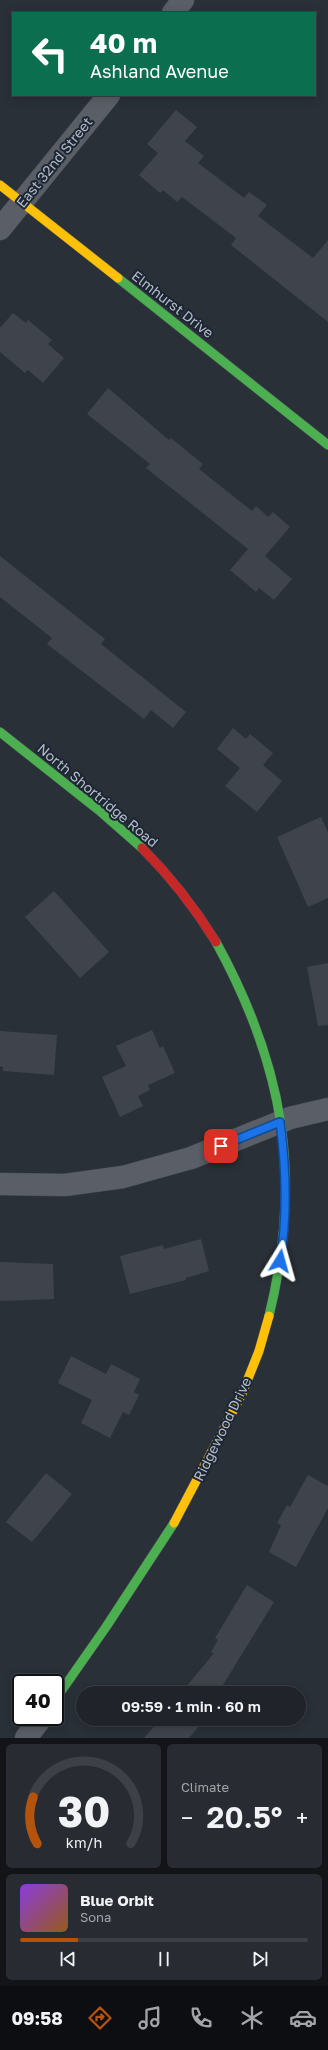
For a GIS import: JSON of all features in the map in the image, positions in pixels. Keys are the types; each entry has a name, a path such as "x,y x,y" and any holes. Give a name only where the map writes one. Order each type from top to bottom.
{"street":[{"path":"175,12 183,0"},
{"name":"East 32nd Street","path":"0,229 108,96"},
{"name":"Elmhurst Drive","path":"0,185 328,445"},
{"name":"North Shortridge Road","path":"0,732 124,832 150,857 189,902 216,941 247,1004 266,1056 278,1106 280,1122"},
{"path":"0,1184 65,1185 124,1177 191,1158 280,1122 328,1109"},
{"name":"Ridgewood Drive","path":"64,1688 111,1623 156,1553 186,1502 243,1392 270,1315 283,1246 285,1223 285,1164 280,1122"},
{"path":"26,1738 35,1726"}],"building":[{"path":"176,110 197,127 185,141 204,156 198,163 244,198 249,192 267,205 258,216 313,258 328,240 328,322 231,245 236,238 182,197 177,202 163,190 160,193 139,175 158,153 147,144"},
{"path":"13,313 26,323 28,320 52,340 48,344 64,358 43,383 28,370 25,373 0,352 0,328"},
{"path":"108,388 169,440 171,438 203,464 199,469 252,511 256,506 268,517 273,512 290,527 265,556 292,579 274,600 259,588 256,592 230,570 248,549 146,468 150,464 87,414"},
{"path":"0,556 105,639 101,644 186,712 173,728 151,710 144,719 47,644 52,638 0,597"},
{"path":"233,728 246,739 250,734 273,753 263,765 282,781 257,812 225,786 240,768 217,749"},
{"path":"321,817 328,832 328,898 308,907 277,837"},
{"path":"54,891 109,952 80,978 25,917"},
{"path":"328,963 328,1025 318,1026 307,967"},
{"path":"152,1030 160,1048 163,1046 175,1073 148,1085 150,1090 138,1096 143,1106 120,1117 102,1077 126,1066 116,1046"},
{"path":"0,1031 57,1035 54,1075 3,1071 3,1067 0,1066"},
{"path":"201,1239 209,1271 186,1278 186,1280 130,1294 120,1256 163,1245 164,1249"},
{"path":"0,1262 53,1264 54,1299 0,1301"},
{"path":"71,1356 106,1374 111,1364 140,1379 134,1392 139,1395 129,1415 123,1412 110,1438 81,1423 92,1400 58,1383"},
{"path":"46,1473 72,1494 32,1542 6,1522"},
{"path":"308,1475 328,1486 328,1508 296,1567 269,1552 281,1525 277,1523 287,1505 290,1507"},
{"path":"247,1585 274,1602 222,1686 187,1686 214,1653 211,1652 218,1640 215,1638"},
{"path":"154,1726 199,1726 189,1738 144,1738"}],"traffic: fast":[{"path":"118,278 328,445"},
{"path":"0,732 101,812 142,848"},
{"path":"216,942 239,988 258,1033 272,1078 281,1123 285,1169 285,1216 279,1265 269,1316"},
{"path":"64,1687 106,1627 174,1523"}],"traffic: slow":[{"path":"0,185 118,278"},
{"path":"174,1523 242,1394 259,1351 269,1316"}],"traffic: jam":[{"path":"142,848 182,893 216,942"}],"route":[{"path":"221,1146 280,1122 285,1164 285,1223 280,1261"}]}
